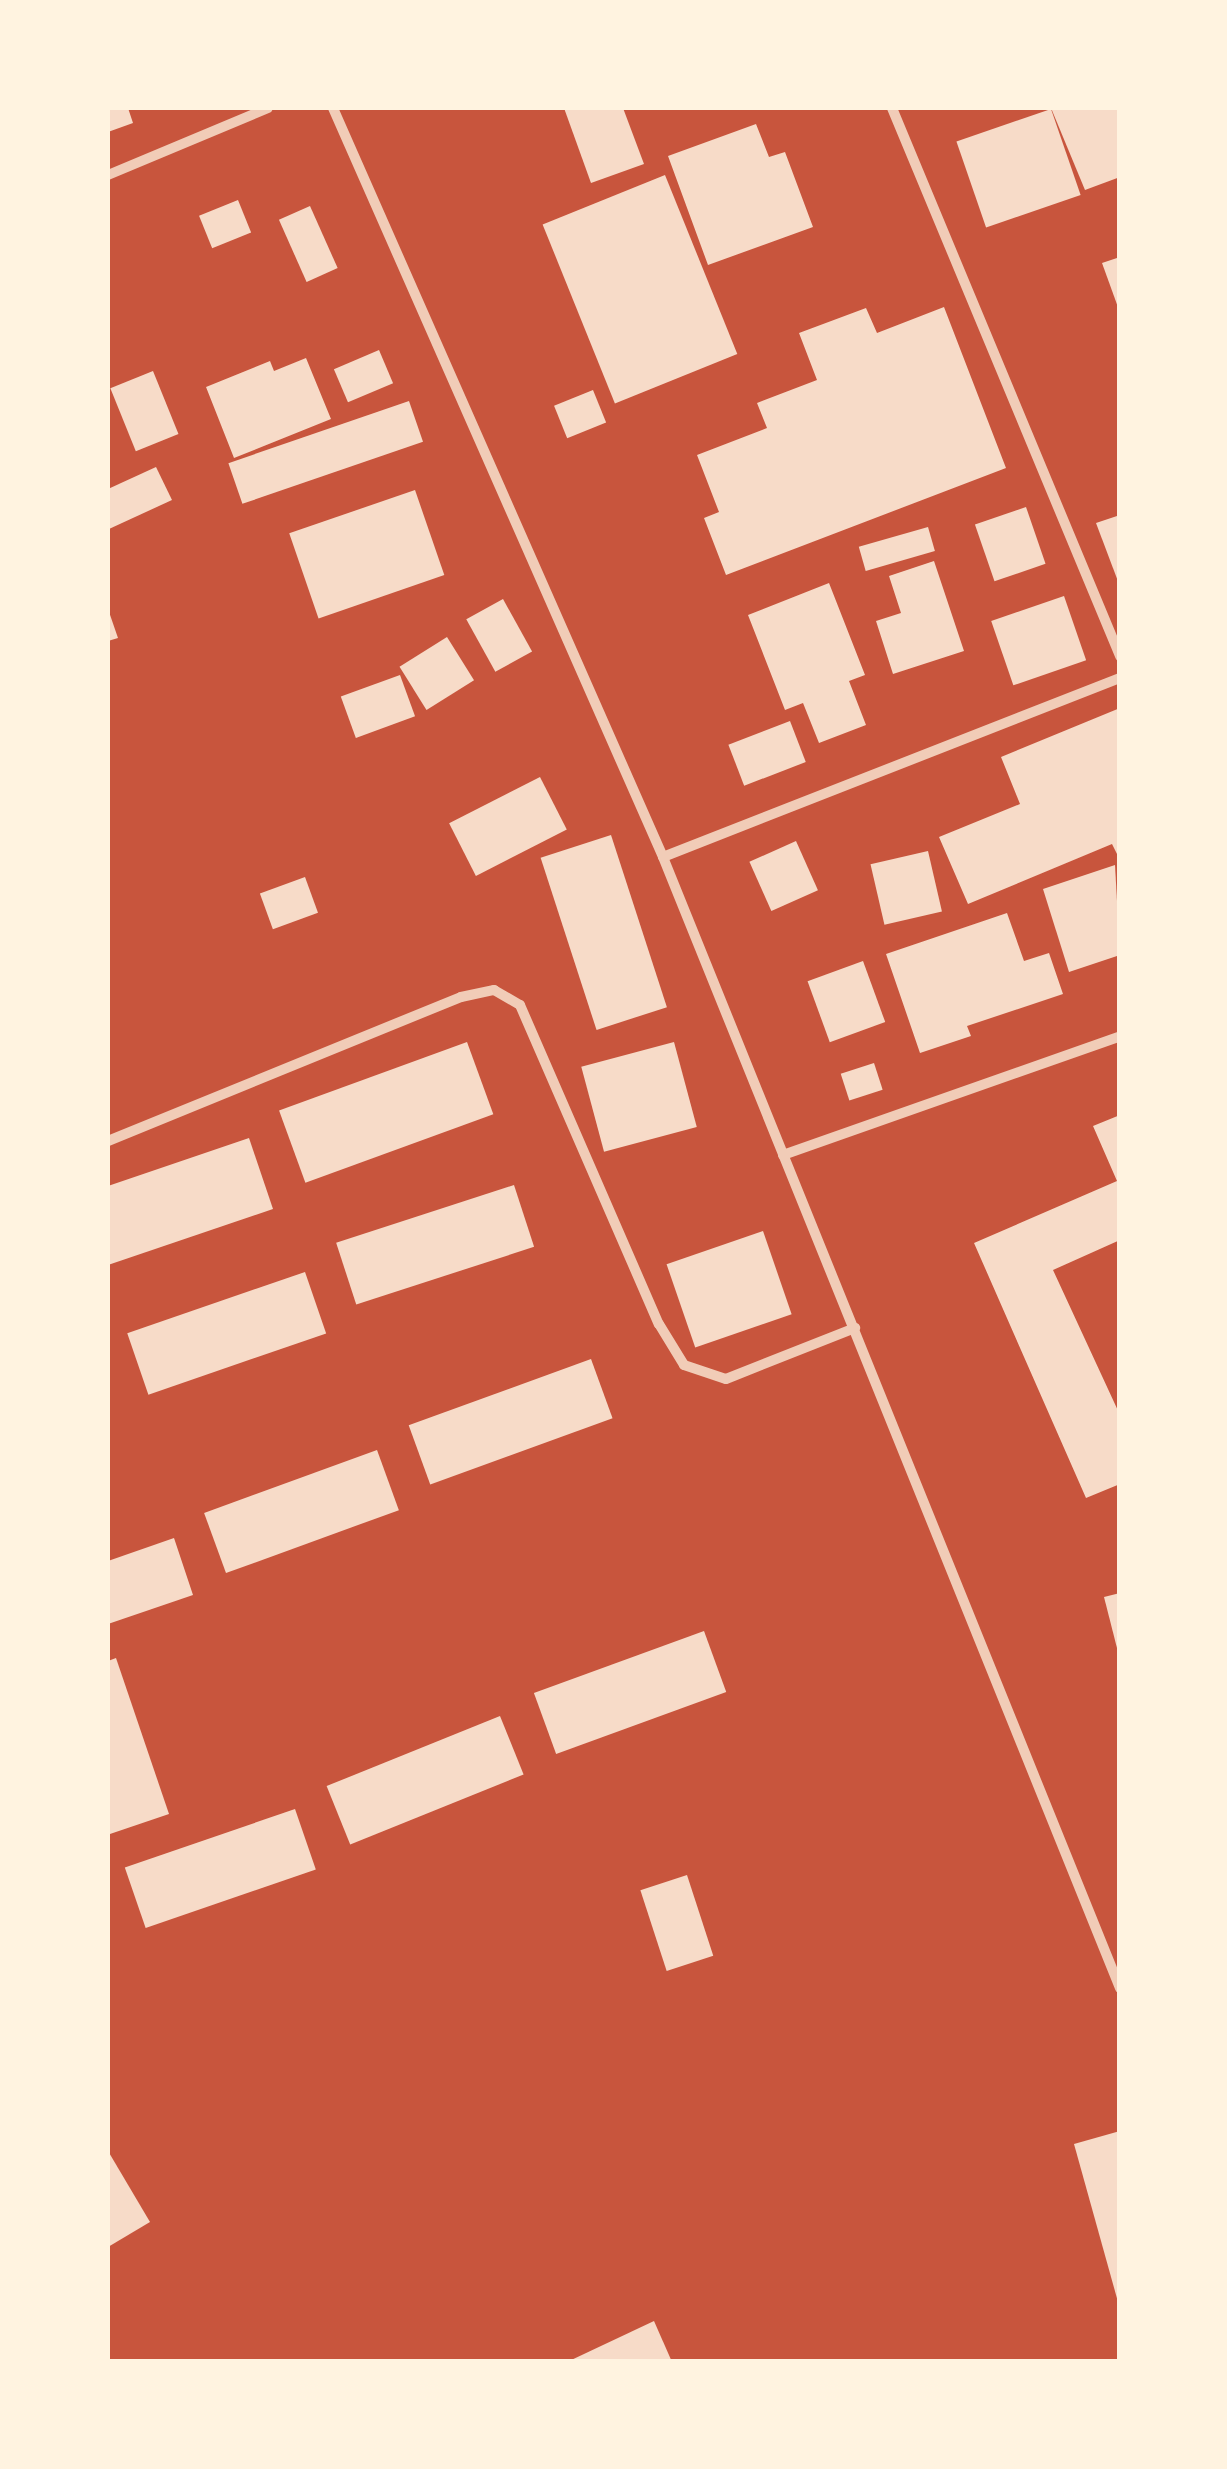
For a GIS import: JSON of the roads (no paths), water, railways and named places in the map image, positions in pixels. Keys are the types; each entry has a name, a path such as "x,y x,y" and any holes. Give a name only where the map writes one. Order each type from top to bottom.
{"street":[{"path":"108,174 268,108"},
{"path":"334,108 663,857 1120,1988"},
{"path":"892,108 1120,656"},
{"path":"663,857 1120,678"},
{"path":"108,1141 461,997 494,990 520,1004 659,1324 684,1365 726,1378 855,1328"},
{"path":"783,1156 1120,1036"}]}
